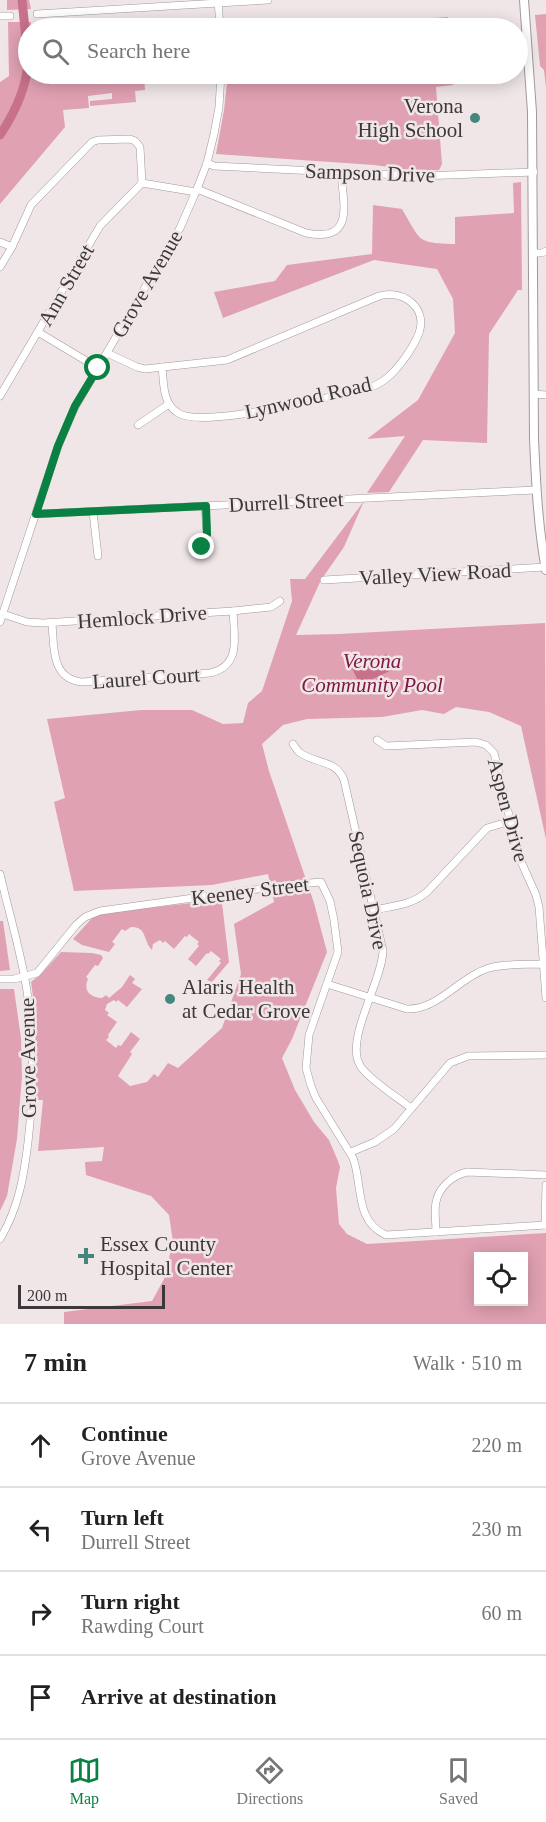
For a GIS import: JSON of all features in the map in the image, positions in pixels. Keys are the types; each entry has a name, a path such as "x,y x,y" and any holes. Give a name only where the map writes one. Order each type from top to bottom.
{"main road":[{"path":"524,0 525,18"},
{"path":"528,49 534,172 536,490 546,569"}],"street":[{"path":"37,14 268,0"},
{"path":"218,2 219,18"},
{"path":"0,16 10,16"},
{"name":"Grove Avenue","path":"0,622 58,446 75,406 180,228 196,190 207,163 219,107 220,84"},
{"path":"0,267 31,205 92,142 98,140 130,138 135,141 140,147 142,183 196,190 306,233 332,233 340,228 343,221 341,174"},
{"name":"Sampson Drive","path":"207,163 214,166 421,177 534,172"},
{"name":"Ann Street","path":"0,396 100,226 142,183"},
{"path":"0,242 12,247"},
{"path":"534,253 542,253 546,250"},
{"name":"Lynwood Road","path":"107,353 141,368 227,360 383,294 396,294 408,299 420,317 418,335 397,368 387,378 370,387 261,412 191,417 178,413 169,405"},
{"path":"38,332 98,368"},
{"path":"138,425 169,405 165,395 162,367"},
{"path":"534,394 546,394"},
{"name":"Durrell Street","path":"36,514 536,490"},
{"path":"202,547 207,534 206,506"},
{"path":"93,512 98,556"},
{"name":"Valley View Road","path":"324,580 546,569"},
{"name":"Hemlock Drive","path":"3,614 33,623 52,623 232,611 271,607 280,601"},
{"name":"Laurel Court","path":"52,623 57,666 65,676 73,681 81,682 217,671 227,664 234,653 232,611"},
{"name":"Aspen Drive","path":"377,740 386,746 476,742 486,745 496,756 519,857 544,914 543,964 546,998"},
{"name":"Sequoia Drive","path":"292,744 300,753 333,765 341,774 374,910 382,955 371,998 358,1034 355,1046 356,1056 360,1066 369,1075 411,1108"},
{"path":"374,910 406,904 420,898 487,828 511,821"},
{"name":"Grove Avenue","path":"0,874 24,977 32,1035 31,1114 21,1187 14,1212 0,1239"},
{"name":"Keeney Street","path":"24,977 40,971 76,925 95,912 321,882 330,901 338,952 309,1035 306,1068 316,1098 351,1152 356,1166 361,1203 368,1222 386,1235 546,1225"},
{"path":"327,984 407,1009 418,1009 486,969 543,964"},
{"path":"0,979 24,977"},
{"path":"351,1152 386,1136 450,1063 459,1058 546,1055"},
{"path":"436,1232 436,1202 440,1192 459,1174 467,1172 546,1175"},
{"path":"546,1185 546,1225"}],"green space":[{"path":"7,0 29,0 31,9 7,10"},
{"path":"546,14 546,88 544,70 540,66 535,15"},
{"path":"8,22 18,22 18,84 145,84 145,90 135,91 136,102 90,106 90,101 112,99 112,93 88,96 89,108 63,110 65,127 0,204 0,82 9,76"},
{"path":"227,84 453,84 436,87 442,164 439,170 418,171 374,165 216,154"},
{"path":"521,182 522,290 518,290 489,334 487,443 423,440 389,492 367,493 405,436 367,439 418,400 455,333 453,299 437,269 374,260 223,318 214,292 275,281 287,265 372,254 373,205 402,209 417,234 426,241 455,244 455,217 514,213 513,183"},
{"name":"Verona Community Pool","path":"364,501 344,547 321,580 296,635 545,623 546,839 521,726 489,712 456,707 444,714 422,710 382,717 307,719 283,725 262,744 314,903 327,952 282,1058 295,1090 314,1122 329,1140 338,1161 340,1167 336,1188 339,1224 347,1234 367,1244 546,1233 546,1324 64,1324 64,1312 152,1301 164,1279 173,1242 169,1215 151,1196 86,1175 85,1162 102,1161 104,1147 38,1151 43,1100 36,1100 36,1018 31,982 61,952 101,955 103,958 98,966 95,965 86,977 88,979 87,990 94,996 102,998 106,995 109,998 122,987 130,975 135,979 132,983 142,989 127,1007 118,1000 107,1004 105,1010 109,1013 107,1015 117,1022 106,1040 116,1048 118,1045 121,1046 131,1032 140,1039 130,1052 132,1054 118,1076 130,1086 147,1082 154,1074 158,1077 168,1063 178,1068 222,1028 241,974 234,924 274,902 268,874 212,885 74,891 54,802 65,798 47,719 141,710 192,710 223,724 243,723 248,703 262,691 292,601 290,579 305,579"},
{"path":"219,900 222,903 229,962 212,982 207,980 221,963 219,961 221,959 211,951 196,966 188,959 199,946 197,944 199,942 189,934 174,949 165,941 163,943 160,940 153,944 152,950 140,929 131,927 125,931 122,929 112,942 115,944 109,952 82,945 73,939 93,917 103,913"},
{"path":"0,921 3,921 10,970 0,971"},
{"path":"0,989 14,989 21,1038 22,1076 17,1139 7,1196 0,1211"}],"shaded area":[{"path":"386,654 394,669 360,685 349,662 358,658 362,665"}],"waterway":[{"path":"22,0 24,18"},
{"path":"0,135 24,84"}],"place":[{"name":"Verona High School","path":"475,118"},
{"name":"Alaris Health at Cedar Grove","path":"170,999"},
{"name":"Essex County Hospital Center","path":"86,1256"}],"route":[{"path":"98,368 75,406 58,446 36,514 206,506 207,534 202,547"}]}
